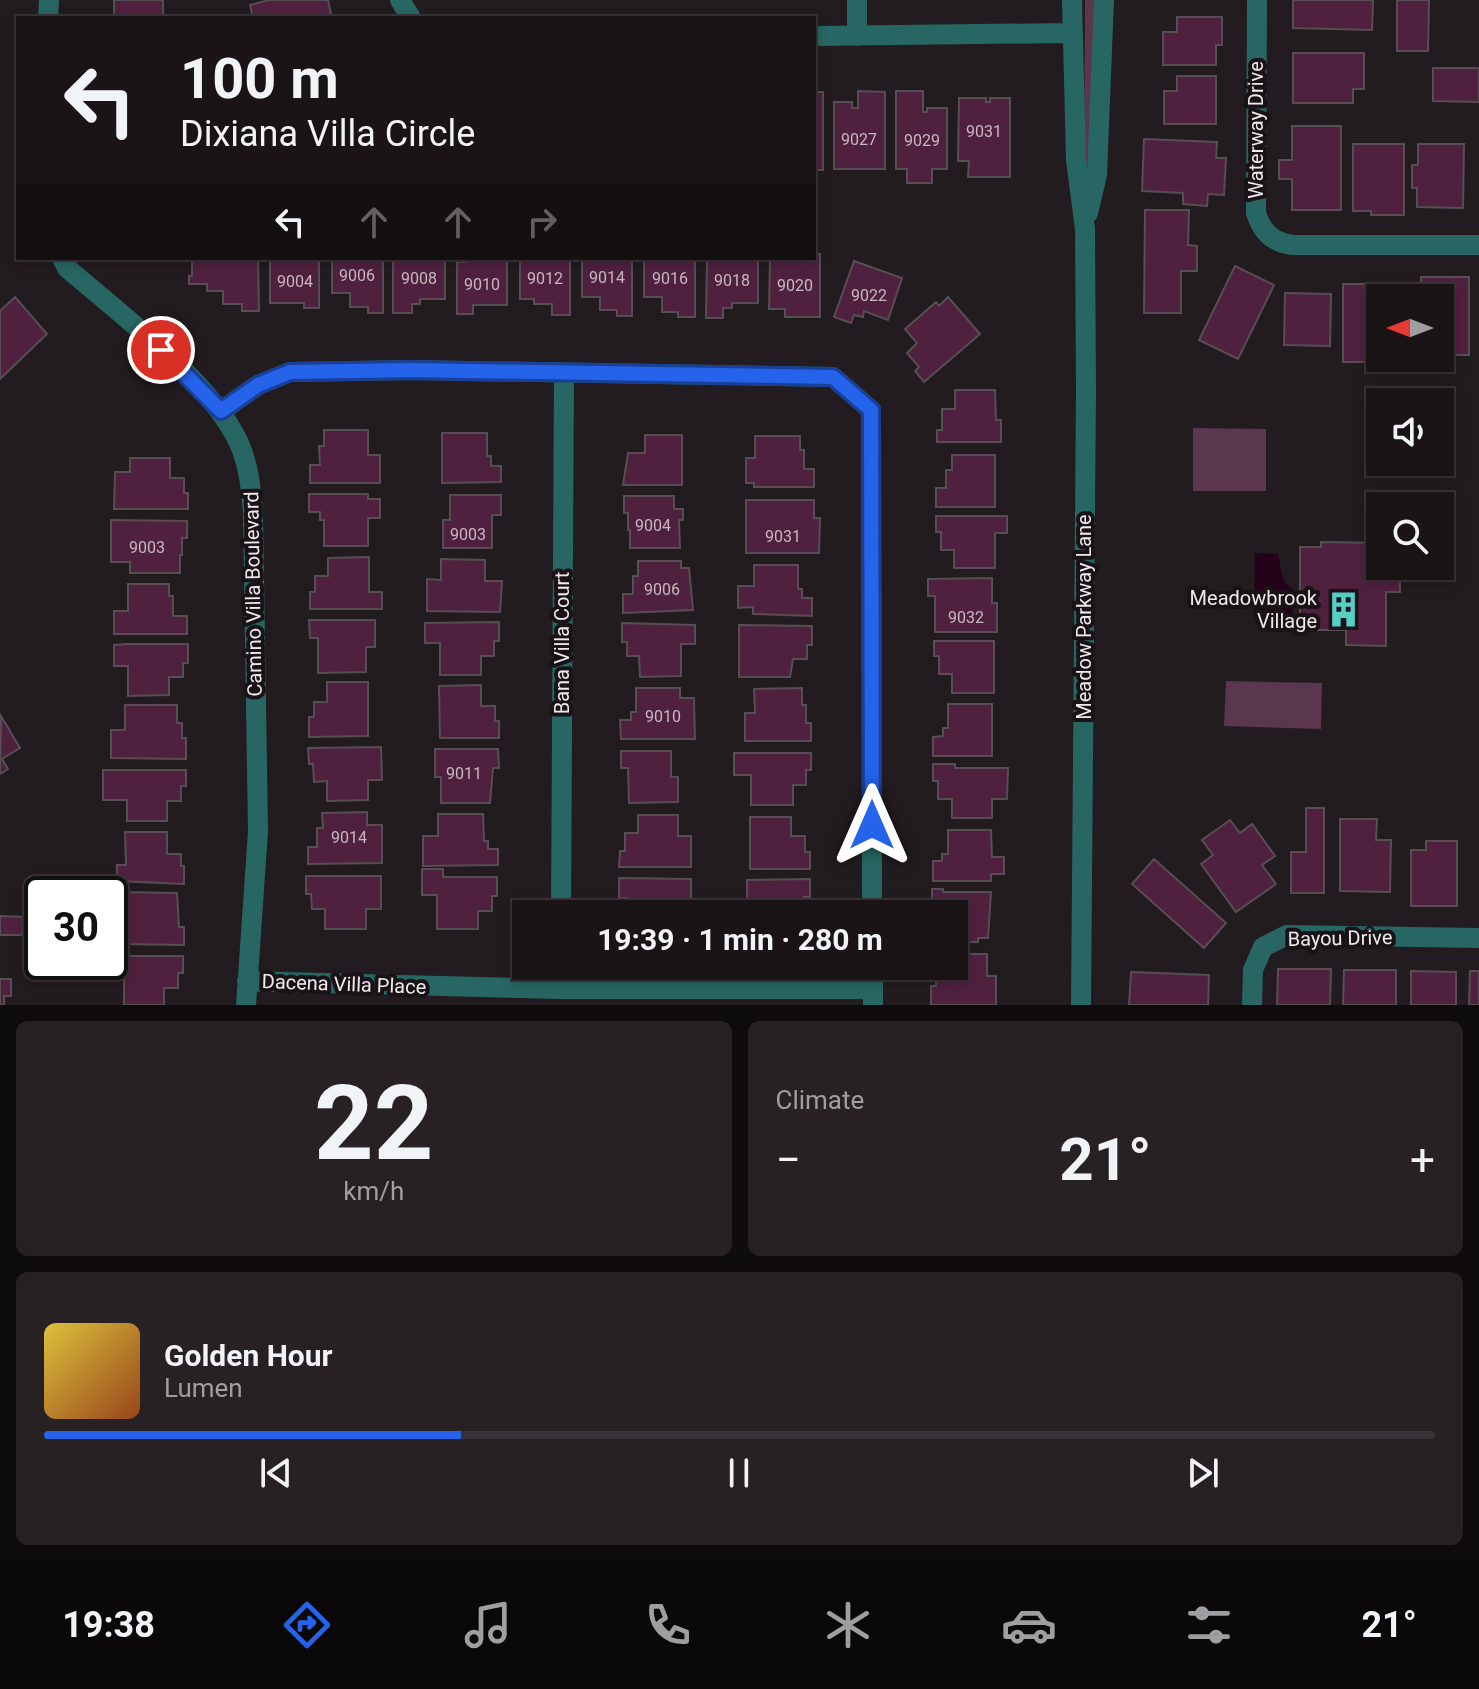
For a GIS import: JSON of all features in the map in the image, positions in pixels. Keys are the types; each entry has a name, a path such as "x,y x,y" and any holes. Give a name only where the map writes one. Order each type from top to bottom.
{"street":[{"path":"857,0 857,36"},
{"name":"Meadow Parkway Lane","path":"1072,0 1070,33 1076,160 1085,229 1081,1005"},
{"name":"Meadow Parkway Lane","path":"1085,229 1097,175 1104,0"},
{"name":"Waterway Drive","path":"1257,0 1256,213 1265,233 1281,243 1292,245 1479,245"},
{"path":"816,36 1070,33"},
{"name":"Camino Villa Boulevard","path":"63,260 67,268 161,350 221,411 240,444 250,479 258,832 246,1005"},
{"path":"221,411 258,385 290,372 411,370 833,377 871,410 872,900"},
{"name":"Bana Villa Court","path":"561,900 564,372"},
{"name":"Bayou Drive","path":"1252,1005 1253,970 1263,947 1287,935 1479,938"},
{"path":"561,980 561,989"},
{"name":"Dacena Villa Place","path":"247,981 873,997"}],"shaded area":[{"path":"1085,0 1095,0 1090,166 1084,166"},
{"path":"1193,428 1266,429 1266,491 1193,491"},
{"path":"1255,553 1278,554 1283,580 1293,590 1293,615 1260,615 1254,608"},
{"path":"1226,681 1322,683 1321,729 1224,726"}],"building":[{"path":"114,0 163,0 163,15 114,15"},
{"path":"269,0 328,0 331,14 253,16 250,5"},
{"path":"1293,0 1373,0 1372,30 1293,28"},
{"path":"1397,0 1429,0 1428,51 1397,51"},
{"path":"1177,17 1222,17 1222,45 1216,45 1216,65 1163,65 1163,32 1177,32"},
{"path":"1293,53 1364,53 1364,89 1353,89 1353,103 1293,103"},
{"path":"1433,68 1479,68 1479,102 1433,101"},
{"path":"1177,76 1216,76 1216,124 1164,124 1164,91 1177,91"},
{"path":"858,91 885,92 885,169 834,169 834,102 852,102 852,108 858,108"},
{"path":"896,91 923,91 923,112 927,112 927,108 947,108 947,169 932,169 932,183 907,183 907,169 896,169"},
{"path":"816,92 823,92 823,170 816,170"},
{"path":"959,98 986,98 986,102 990,102 990,98 1010,98 1010,177 968,177 969,161 958,161"},
{"path":"1292,126 1341,126 1341,210 1292,210 1292,179 1279,179 1279,160 1292,160"},
{"path":"1144,139 1217,142 1216,158 1226,158 1224,195 1208,194 1207,206 1183,204 1183,193 1142,191"},
{"path":"1353,144 1404,144 1404,215 1371,215 1371,211 1353,211"},
{"path":"1418,144 1464,144 1463,208 1417,207 1417,188 1412,188 1412,165 1418,165"},
{"path":"1145,210 1189,210 1188,245 1197,246 1197,271 1181,271 1181,313 1144,313"},
{"path":"816,254 820,254 820,317 785,317 785,309 769,309 770,261 816,260"},
{"path":"192,260 258,260 259,311 242,311 242,304 223,304 223,291 207,291 207,284 189,284 189,276 192,276"},
{"path":"270,260 319,260 319,308 304,308 304,303 270,303"},
{"path":"332,260 383,260 383,313 368,313 368,307 350,307 350,293 332,293"},
{"path":"393,260 445,260 445,299 420,299 420,304 412,304 412,313 393,313"},
{"path":"507,260 507,305 473,305 473,314 457,314 457,262"},
{"path":"520,260 570,260 570,315 552,315 552,304 534,304 534,299 520,299"},
{"path":"582,260 632,260 632,316 617,316 617,310 600,310 600,297 582,297"},
{"path":"644,260 695,260 695,317 678,317 678,312 662,312 662,297 644,297"},
{"path":"707,260 758,260 758,303 732,303 732,308 723,308 723,318 706,318"},
{"path":"854,261 902,278 888,320 864,311 863,317 854,315 851,323 834,317"},
{"path":"1235,266 1274,285 1238,359 1199,340"},
{"path":"1421,277 1469,277 1469,355 1454,355 1454,284 1421,284"},
{"path":"1343,284 1366,284 1366,362 1343,362"},
{"path":"1285,293 1331,294 1330,346 1284,345"},
{"path":"15,297 47,334 0,379 0,311"},
{"path":"948,297 980,334 924,382 915,371 919,367 907,353 917,343 905,329 936,302 939,306"},
{"path":"955,390 995,390 996,420 1001,420 1001,442 937,442 937,430 942,430 942,409 955,409"},
{"path":"324,430 368,430 368,455 380,455 380,483 310,483 310,465 320,465 319,446 324,446"},
{"path":"442,433 487,433 487,456 491,456 491,466 501,466 501,482 442,483"},
{"path":"645,435 682,435 682,485 623,485 628,453 645,453"},
{"path":"755,436 800,436 804,469 814,469 814,487 754,487 754,483 746,483 746,458 755,458"},
{"path":"952,455 995,455 995,507 936,507 936,488 946,488 946,470 952,470"},
{"path":"130,458 170,458 170,478 184,478 188,509 114,509 115,472 130,472"},
{"path":"309,494 368,494 368,499 380,499 380,518 368,518 368,546 324,546 324,520 320,520 320,512 309,512"},
{"path":"450,495 501,495 501,515 492,515 492,548 443,548 443,520 450,520"},
{"path":"624,496 674,496 674,509 683,509 683,520 679,520 680,548 630,548"},
{"path":"746,500 814,500 814,518 820,518 819,553 746,553"},
{"path":"936,516 1007,516 1007,533 995,533 995,568 954,568 954,550 941,550 941,532 936,532"},
{"path":"111,520 187,521 187,538 182,538 180,573 130,573 130,562 111,562"},
{"name":"Meadowbrook Village","path":"1321,542 1366,543 1366,580 1400,581 1400,592 1386,592 1386,646 1346,645 1346,630 1300,627 1300,547 1321,547"},
{"path":"369,557 369,592 382,592 382,609 310,609 310,592 315,592 315,576 328,576 328,558"},
{"path":"441,559 485,560 485,581 502,581 500,612 427,611 427,579 441,580"},
{"path":"638,561 681,561 681,568 689,568 693,610 623,613 623,594 633,594 633,576 638,576"},
{"path":"754,565 798,565 798,589 802,589 802,598 812,598 812,616 753,614 753,607 738,608 738,586 754,586"},
{"path":"992,578 992,603 997,603 997,632 935,632 935,596 928,596 928,579"},
{"path":"128,584 169,584 169,596 173,596 173,616 187,616 187,634 114,634 114,611 128,611"},
{"path":"309,620 375,620 375,647 366,647 366,672 318,673 318,638 310,638"},
{"path":"499,622 499,641 494,641 494,656 481,656 481,675 440,675 440,643 425,643 425,623"},
{"path":"622,623 695,625 695,644 681,644 681,676 640,677 639,656 627,656 627,642 622,642"},
{"path":"739,625 812,626 812,645 807,645 807,659 793,659 790,677 739,677"},
{"path":"934,641 994,641 994,693 952,693 952,674 939,674 939,656 934,656"},
{"path":"188,644 188,663 183,663 183,677 169,677 169,695 128,696 128,666 114,666 114,645"},
{"path":"327,682 368,682 368,736 309,737 309,717 314,717 314,702 327,702"},
{"path":"481,685 481,706 495,706 499,738 440,738 439,686"},
{"path":"636,688 680,688 680,698 694,698 695,739 621,739 620,720 631,720 631,712 636,712"},
{"path":"802,688 806,723 811,723 811,741 745,741 745,713 755,713 754,689"},
{"path":"948,704 992,704 992,756 933,756 933,737 943,736 943,728 948,728"},
{"path":"125,705 177,705 177,723 182,723 182,738 186,738 186,759 111,758 111,730 125,730"},
{"path":"1,716 20,748 2,759 8,769 0,774"},
{"path":"381,747 382,780 368,780 368,800 327,801 327,781 314,782 308,748"},
{"path":"435,749 498,749 499,768 493,768 490,803 441,803 441,777 435,777"},
{"path":"621,751 671,751 671,777 678,777 678,802 629,803 628,768 621,768"},
{"path":"734,753 811,753 811,770 806,770 806,785 793,785 793,805 751,805 751,775 734,775"},
{"path":"933,764 955,764 955,768 1008,768 1007,799 992,799 992,818 952,818 952,799 938,799 938,781 933,781"},
{"path":"103,770 186,770 186,786 181,786 181,801 167,801 167,821 127,821 127,800 103,800"},
{"path":"1306,808 1324,808 1324,893 1291,893 1291,852 1306,852"},
{"path":"367,812 367,825 382,825 382,863 308,864 308,847 317,847 317,828 323,828 322,813"},
{"path":"438,814 483,814 484,841 488,841 488,849 498,849 498,865 423,866 423,836 438,836"},
{"path":"638,815 678,815 678,836 691,836 691,867 619,867 620,851 625,851 625,833 638,833"},
{"path":"750,817 791,817 791,836 805,836 805,852 810,852 810,869 750,869"},
{"path":"1340,819 1377,819 1376,840 1391,840 1390,892 1340,891"},
{"path":"1230,820 1240,833 1252,824 1275,856 1262,865 1276,884 1236,912 1201,864 1213,855 1202,840"},
{"path":"948,830 991,830 992,857 1004,857 1004,874 991,874 991,881 933,881 933,861 942,861 942,854 948,854"},
{"path":"125,832 167,832 167,854 181,854 184,884 128,881 128,876 117,876 117,865 126,865"},
{"path":"1426,841 1457,841 1457,906 1411,906 1411,850 1426,850"},
{"path":"1154,859 1226,923 1204,948 1132,884"},
{"path":"422,869 443,869 443,877 497,877 497,896 492,896 492,911 478,911 478,929 437,929 437,895 422,895"},
{"path":"306,876 381,876 381,909 366,909 366,929 325,929 325,909 312,909 311,894 306,894"},
{"path":"619,878 691,879 691,900 619,898"},
{"path":"810,879 810,897 804,897 804,900 747,900 747,880"},
{"path":"932,889 943,889 943,892 991,892 988,938 968,942 968,900 932,900"},
{"path":"128,892 177,893 179,927 184,927 184,945 128,944"},
{"path":"0,916 23,917 22,935 0,935"},
{"path":"968,954 987,954 987,976 996,976 996,1005 931,1005 931,986 936,986 936,980 968,980"},
{"path":"128,956 183,956 183,973 178,973 178,988 164,988 164,1005 124,1005"},
{"path":"1278,969 1331,969 1330,1005 1277,1005"},
{"path":"1344,970 1396,970 1396,1005 1343,1005"},
{"path":"1411,971 1456,972 1456,1005 1411,1005"},
{"path":"1470,971 1479,971 1479,1005 1469,1005"},
{"path":"1131,972 1209,975 1208,1005 1129,1005"},
{"path":"0,979 11,979 11,996 4,996 4,1005 0,1005"}],"place":[{"name":"Meadowbrook Village","path":"1343,609"}],"route":[{"path":"161,350 221,411 258,385 290,372 411,370 833,377 871,410 872,825"}]}
